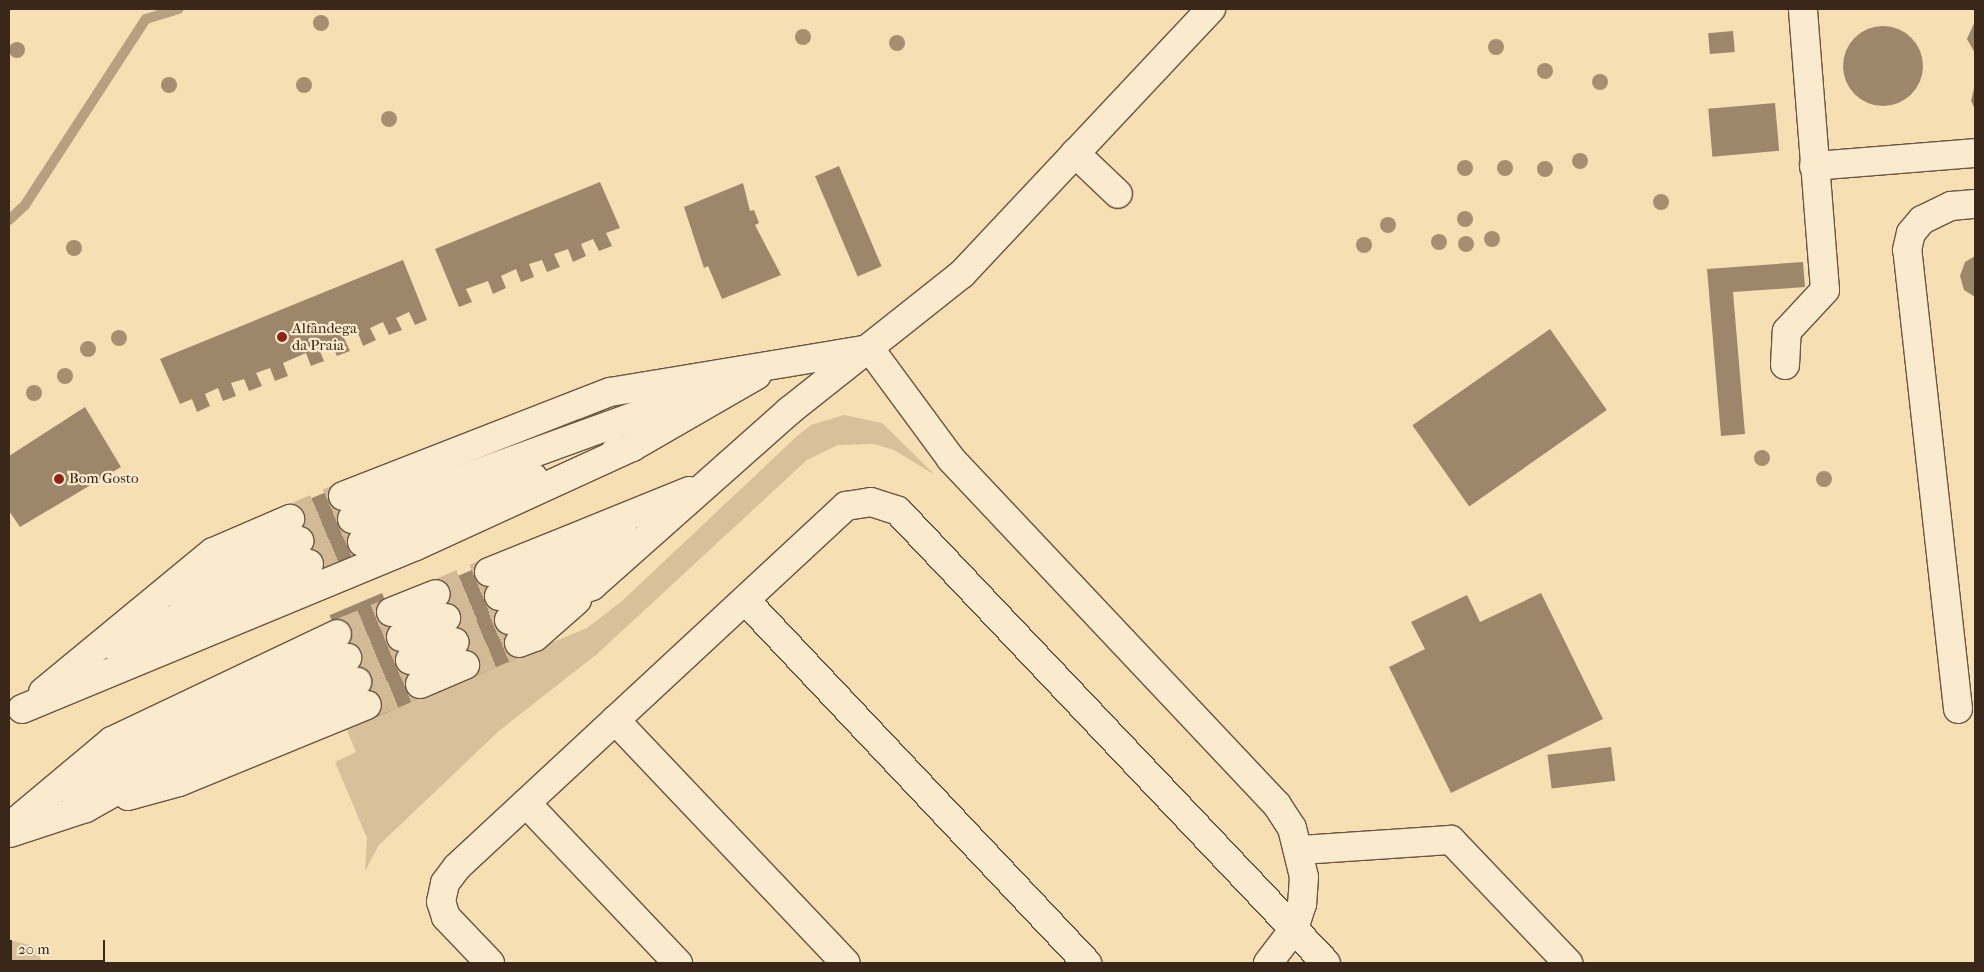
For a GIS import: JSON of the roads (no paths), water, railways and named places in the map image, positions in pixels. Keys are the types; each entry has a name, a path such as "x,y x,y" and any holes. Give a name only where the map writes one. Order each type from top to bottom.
{"lane":[{"path":"504,608 592,586 790,411 870,350 962,274 1211,9"},
{"path":"1785,365 1787,331 1825,290 1803,9"},
{"path":"1075,153 1118,194"},
{"path":"1814,166 1975,154"},
{"path":"1958,709 1906,250 1911,233 1922,220 1951,206 1975,204"},
{"path":"632,447 496,488 352,519 610,392 769,368 818,355 870,350"},
{"path":"870,350 951,458 1277,805 1300,850 1304,877 1294,929 1268,963"},
{"path":"15,714 407,550 632,447 769,368"},
{"path":"504,608 708,483"},
{"path":"490,963 446,917 441,902 445,883 526,803 846,506 871,502 898,512 1326,963"},
{"path":"504,608 650,534"},
{"path":"15,714 213,552 299,541 86,656"},
{"path":"745,600 1087,963"},
{"path":"451,630 406,648 451,630"},
{"path":"352,670 156,768 86,808 9,830 112,740 352,670"},
{"path":"615,720 846,963"},
{"path":"526,803 678,963"},
{"path":"1300,850 1451,840 1568,963"}],"waterway":[{"path":"9,220 25,205 146,19 178,9"}],"tunnel":[{"path":"290,519 343,496"},
{"path":"299,541 352,519"},
{"path":"309,564 362,542"},
{"path":"436,594 489,572"},
{"path":"446,618 499,596"},
{"path":"337,634 391,612"},
{"path":"455,642 509,620"},
{"path":"347,658 401,637"},
{"path":"465,665 519,643"},
{"path":"357,682 410,660"},
{"path":"367,705 420,684"}],"place":[{"name":"Alfândega da Praia","path":"282,337"},
{"name":"Bom Gosto","path":"59,479"}]}
